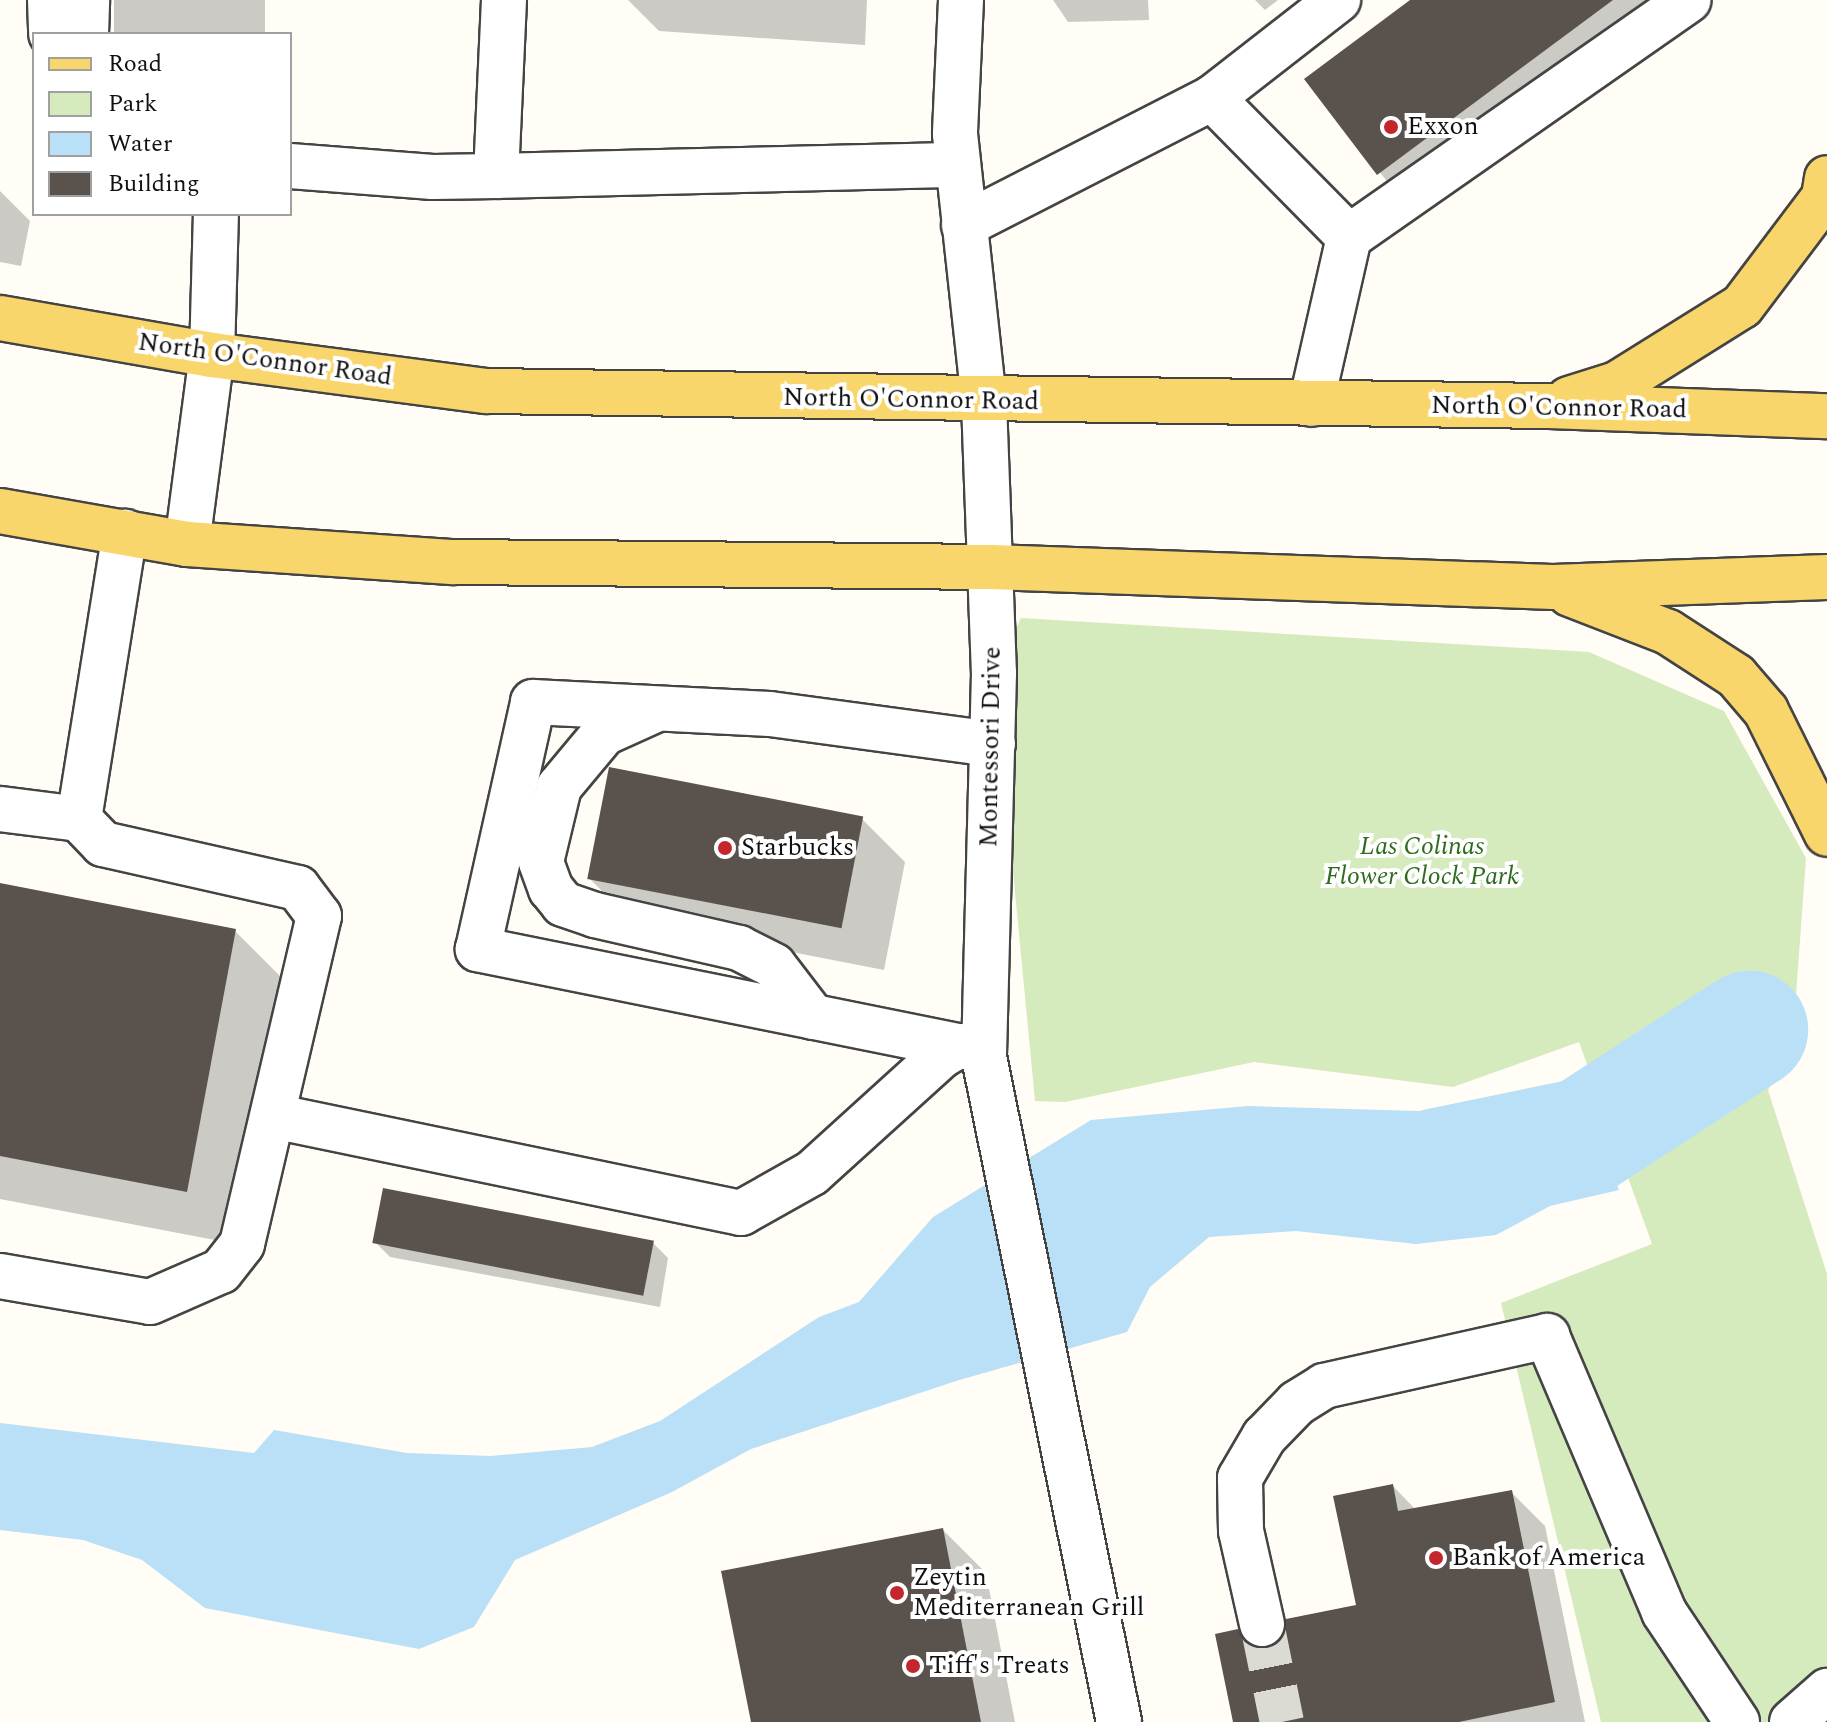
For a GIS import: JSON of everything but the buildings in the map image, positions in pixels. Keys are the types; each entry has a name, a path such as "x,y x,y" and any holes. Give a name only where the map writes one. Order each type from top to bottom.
{"main road":[{"path":"1549,406 1617,384 1742,306 1816,209 1827,178"},
{"name":"North O'Connor Road","path":"0,318 212,355 486,391 984,402 1549,406 1827,416"},
{"path":"0,511 187,544 454,562 991,567 1553,587 1827,577"},
{"path":"1553,587 1668,632 1736,676 1766,711 1827,834"}],"lane":[{"path":"50,0 51,32"},
{"path":"86,32 87,0"},
{"path":"496,176 504,0"},
{"name":"Montessori Drive","path":"961,0 958,165 984,402 991,567 993,744 977,1059 1056,1414 1119,1722"},
{"path":"964,225 1212,98 1338,0"},
{"path":"1311,404 1349,237 1689,0"},
{"path":"1212,98 1349,237"},
{"path":"292,166 433,177 958,165"},
{"path":"187,544 212,355 216,216"},
{"path":"79,819 125,532"},
{"path":"977,1059 813,1017 478,949 533,702 770,714 993,744"},
{"path":"659,709 604,733 559,787 541,862 551,889 563,904 595,915 739,948 774,966 813,1017"},
{"path":"0,809 79,819 103,844 298,888 319,916 242,1244 221,1271 150,1302 0,1276"},
{"path":"273,1116 741,1213 812,1173 977,1059"},
{"path":"1262,1624 1241,1531 1240,1478 1264,1437 1297,1403 1324,1386 1547,1336 1664,1612 1737,1722"},
{"path":"1792,1722 1827,1691"}],"green space":[{"name":"Las Colinas Flower Clock Park","path":"1021,618 1589,652 1724,711 1806,858 1792,1050 1768,1090 1827,1274 1827,1677 1786,1722 1601,1722 1501,1303 1652,1244 1579,1042 1453,1087 1254,1062 1065,1102 1035,1101 994,673"}],"water":[{"path":"1580,1090 1619,1190 1550,1206 1496,1235 1416,1244 1296,1231 1209,1237 1150,1287 1127,1332 956,1381 751,1449 672,1492 515,1560 474,1627 419,1649 205,1608 142,1560 83,1540 0,1530 0,1423 254,1453 274,1430 407,1453 491,1456 592,1447 660,1421 819,1317 859,1302 933,1217 1091,1120 1248,1106 1418,1111 1489,1124"}],"waterway":[{"path":"1438,1167 1584,1137 1749,1030"}],"tunnel":[{"path":"1262,1624 1282,1722"}],"place":[{"name":"Exxon","path":"1391,127"},
{"name":"Starbucks","path":"725,848"},
{"name":"Bank of America","path":"1436,1558"},
{"name":"Zeytin Mediterranean Grill","path":"897,1593"},
{"name":"Tiff's Treats","path":"913,1666"}]}
